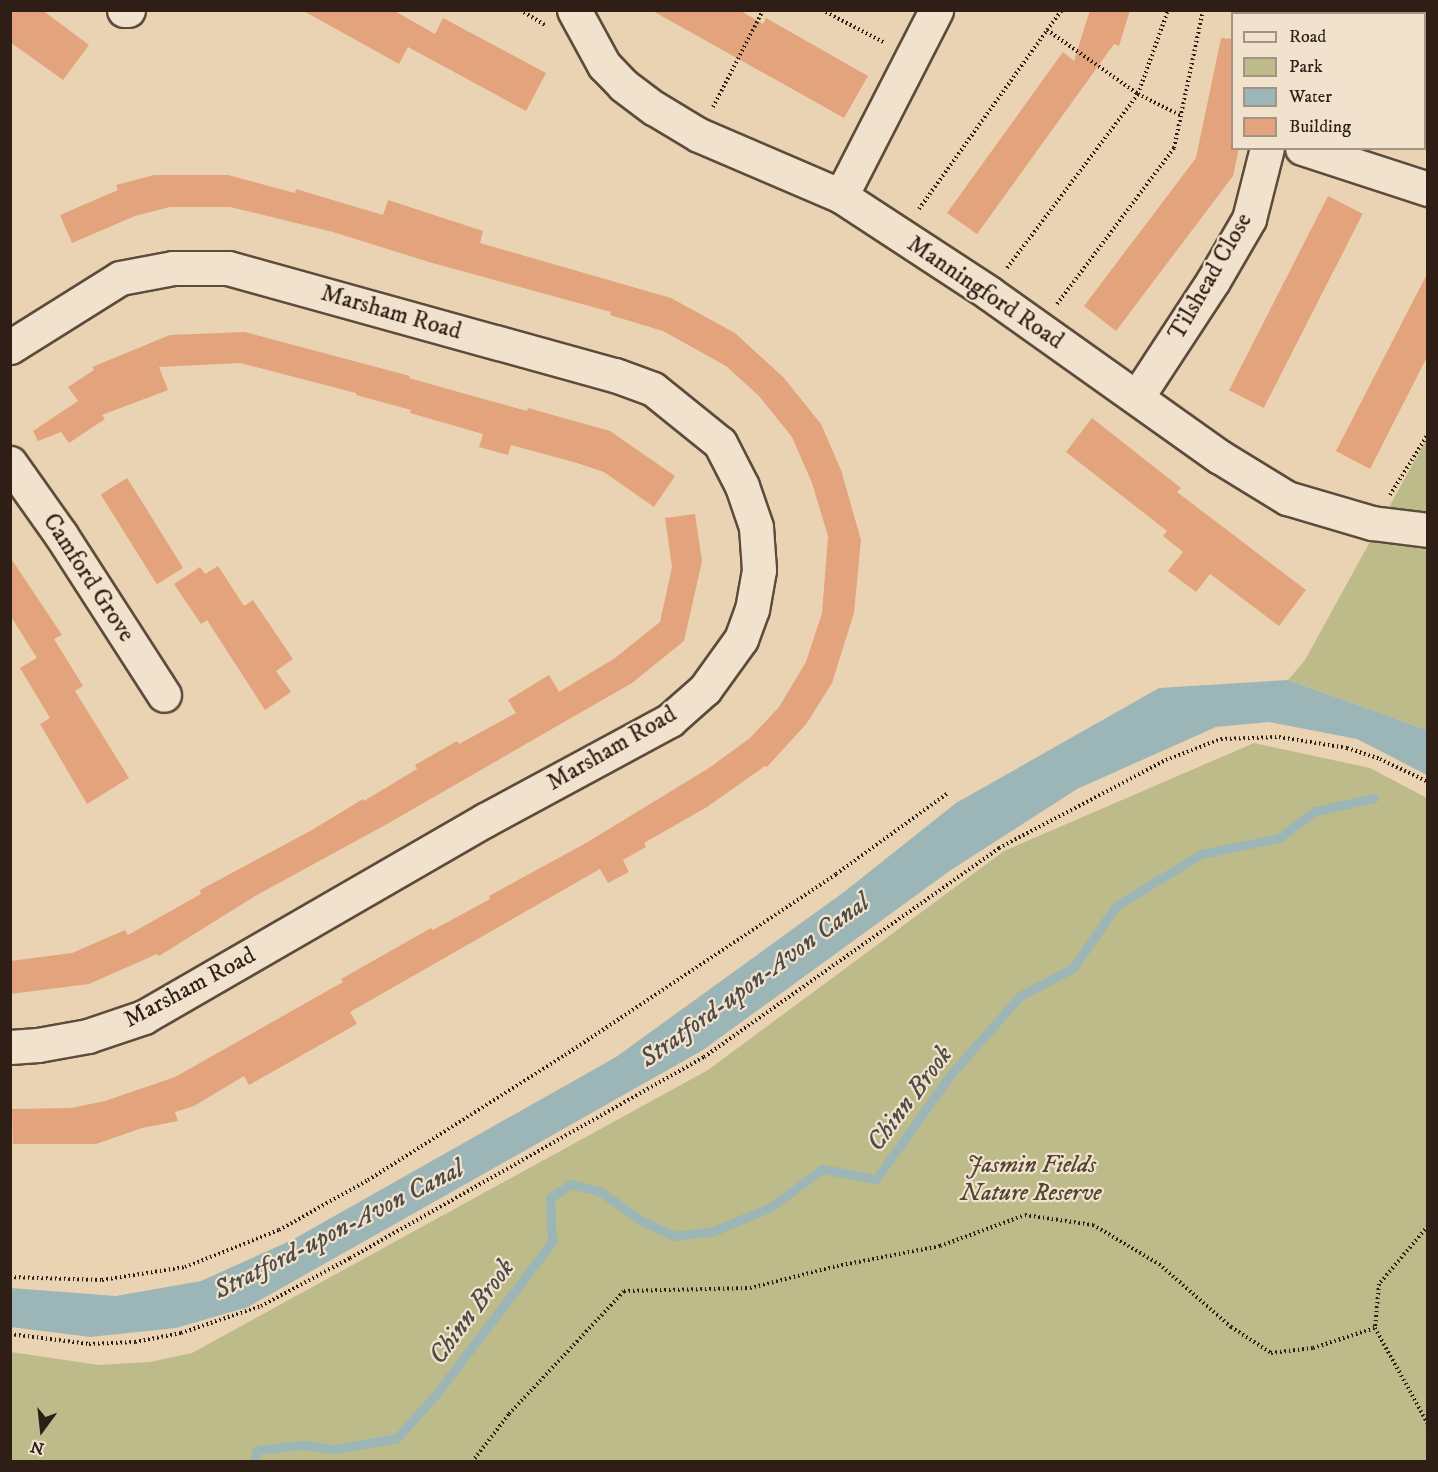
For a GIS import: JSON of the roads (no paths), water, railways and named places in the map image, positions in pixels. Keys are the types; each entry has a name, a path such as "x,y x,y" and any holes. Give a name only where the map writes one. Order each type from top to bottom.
{"street":[{"path":"124,10 127,13 128,10"},
{"name":"Manningford Road","path":"573,10 604,65 623,85 654,108 699,135 841,196 989,293 1220,457 1287,498 1372,523 1428,530"},
{"path":"841,196 936,10"},
{"name":"Tilshead Close","path":"1137,397 1213,281 1249,219 1266,150"},
{"path":"1308,150 1428,189"},
{"name":"Marsham Road","path":"10,347 120,278 173,268 228,268 615,375 653,389 720,443 742,486 756,526 759,570 752,609 741,639 705,688 670,720 485,820 144,1017 88,1036 38,1045 10,1047"},
{"name":"Camford Grove","path":"10,463 61,536 164,695"}],"water":[{"name":"Stratford-upon-Avon Canal","path":"1288,680 1427,730 1427,775 1357,739 1269,722 1216,727 1077,789 951,870 703,1050 248,1307 176,1328 90,1337 11,1327 11,1288 116,1296 201,1281 292,1240 616,1057 844,892 956,803 1159,688"}],"waterway":[{"name":"Chinn Brook","path":"254,1462 257,1450 302,1445 336,1449 397,1438 437,1393 552,1242 550,1198 571,1184 601,1192 640,1220 674,1236 714,1231 771,1207 822,1169 876,1179 951,1074 1020,996 1073,968 1116,906 1201,854 1279,838 1315,811 1374,798"}],"park label":[{"name":"Jasmin Fields Nature Reserve","path":"1031,1180"}]}
